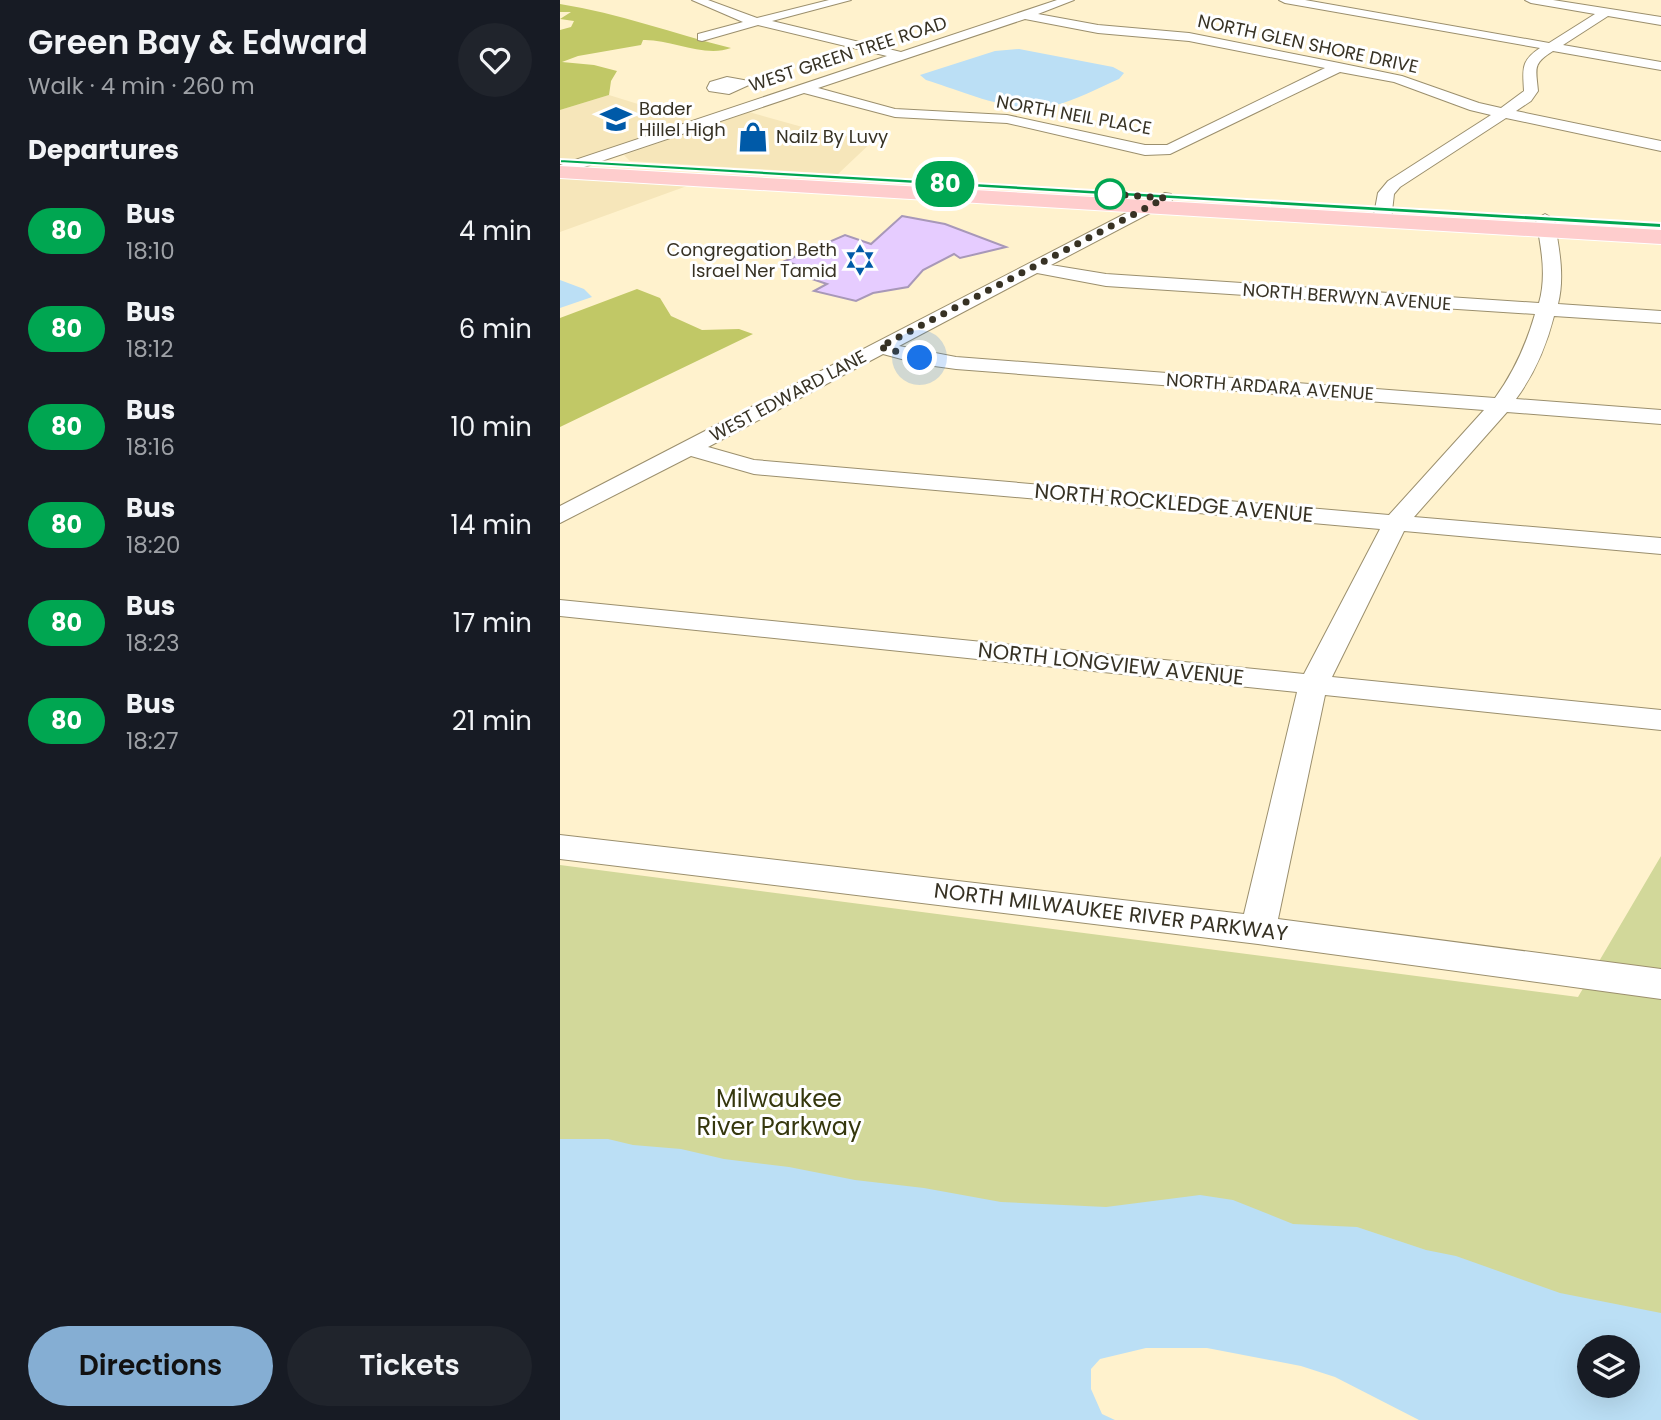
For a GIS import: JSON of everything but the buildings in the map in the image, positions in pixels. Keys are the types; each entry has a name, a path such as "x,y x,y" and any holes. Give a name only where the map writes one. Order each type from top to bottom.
{"main road":[{"path":"571,162 1156,202"},
{"path":"560,171 1382,215 1546,225 1661,237"},
{"path":"1546,225 1661,226"}],"street":[{"path":"698,0 717,10 755,21 902,56"},
{"path":"702,37 755,21 845,0"},
{"name":"WEST GREEN TREE ROAD","path":"560,171 571,162 806,89 1068,0"},
{"path":"1285,0 1661,66"},
{"path":"1531,0 1661,21"},
{"path":"1382,215 1386,193 1401,177 1526,99 1531,91 1529,66 1535,57 1606,12"},
{"name":"NORTH GLEN SHORE DRIVE","path":"1025,15 1098,29 1189,37 1397,79 1454,101 1503,114 1661,146"},
{"name":"NORTH NEIL PLACE","path":"806,89 895,113 1007,119 1145,150 1170,149 1339,68"},
{"path":"738,89 775,99"},
{"name":"WEST EDWARD LANE","path":"560,516 1156,202"},
{"path":"1258,930 1313,685 1396,522 1501,405 1525,369 1548,309 1552,280 1546,225"},
{"name":"NORTH BERWYN AVENUE","path":"1034,266 1057,273 1105,280 1661,317"},
{"name":"NORTH ARDARA AVENUE","path":"880,347 920,358 956,363 1661,417"},
{"name":"NORTH ROCKLEDGE AVENUE","path":"690,447 715,458 754,467 1661,546"},
{"name":"NORTH LONGVIEW AVENUE","path":"560,608 1661,720"},
{"name":"NORTH MILWAUKEE RIVER PARKWAY","path":"560,846 1258,930 1661,984"}],"shaded area":[{"path":"609,95 702,124 581,163 560,162 560,110"},
{"path":"749,112 831,135 876,138 838,174 630,161 624,155"},
{"path":"560,172 698,182 560,232"}],"green space":[{"path":"560,4 625,18 731,48 699,50 643,40 641,45 578,56 562,62 594,65 617,71 611,81 609,95 560,110 560,30 571,27 574,21 560,19 571,12 560,12"},
{"path":"637,289 660,298 671,316 702,330 739,329 753,334 560,427 560,318"},
{"name":"Milwaukee River Parkway","path":"1661,856 1661,1396 1640,1390 1640,1335 1577,1335 1577,1346 1380,1338 560,1292 560,865 1578,997"}],"water":[{"path":"1019,49 1113,67 1124,73 1119,79 1078,97 1039,108 1023,108 990,101 926,80 920,75 995,51"},
{"path":"560,280 584,289 592,297 560,308"},
{"path":"560,1139 608,1139 633,1145 681,1149 724,1159 1001,1202 1106,1207 1200,1195 1233,1200 1293,1224 1357,1227 1426,1250 1456,1256 1560,1293 1661,1313 1661,1420 1419,1420 1335,1377 1301,1366 1207,1348 1146,1348 1100,1359 1091,1369 1091,1389 1102,1414 1115,1420 560,1420"}],"bus line":[{"name":"80","path":"560,162 1661,226"}],"place":[{"name":"Bader Hillel High","path":"616,119"},
{"name":"Nailz By Luvy","path":"753,137"},
{"name":"Congregation Beth Israel Ner Tamid","path":"860,260"}],"route":[{"path":"920,358 880,347 1165,198 1110,194"}]}
